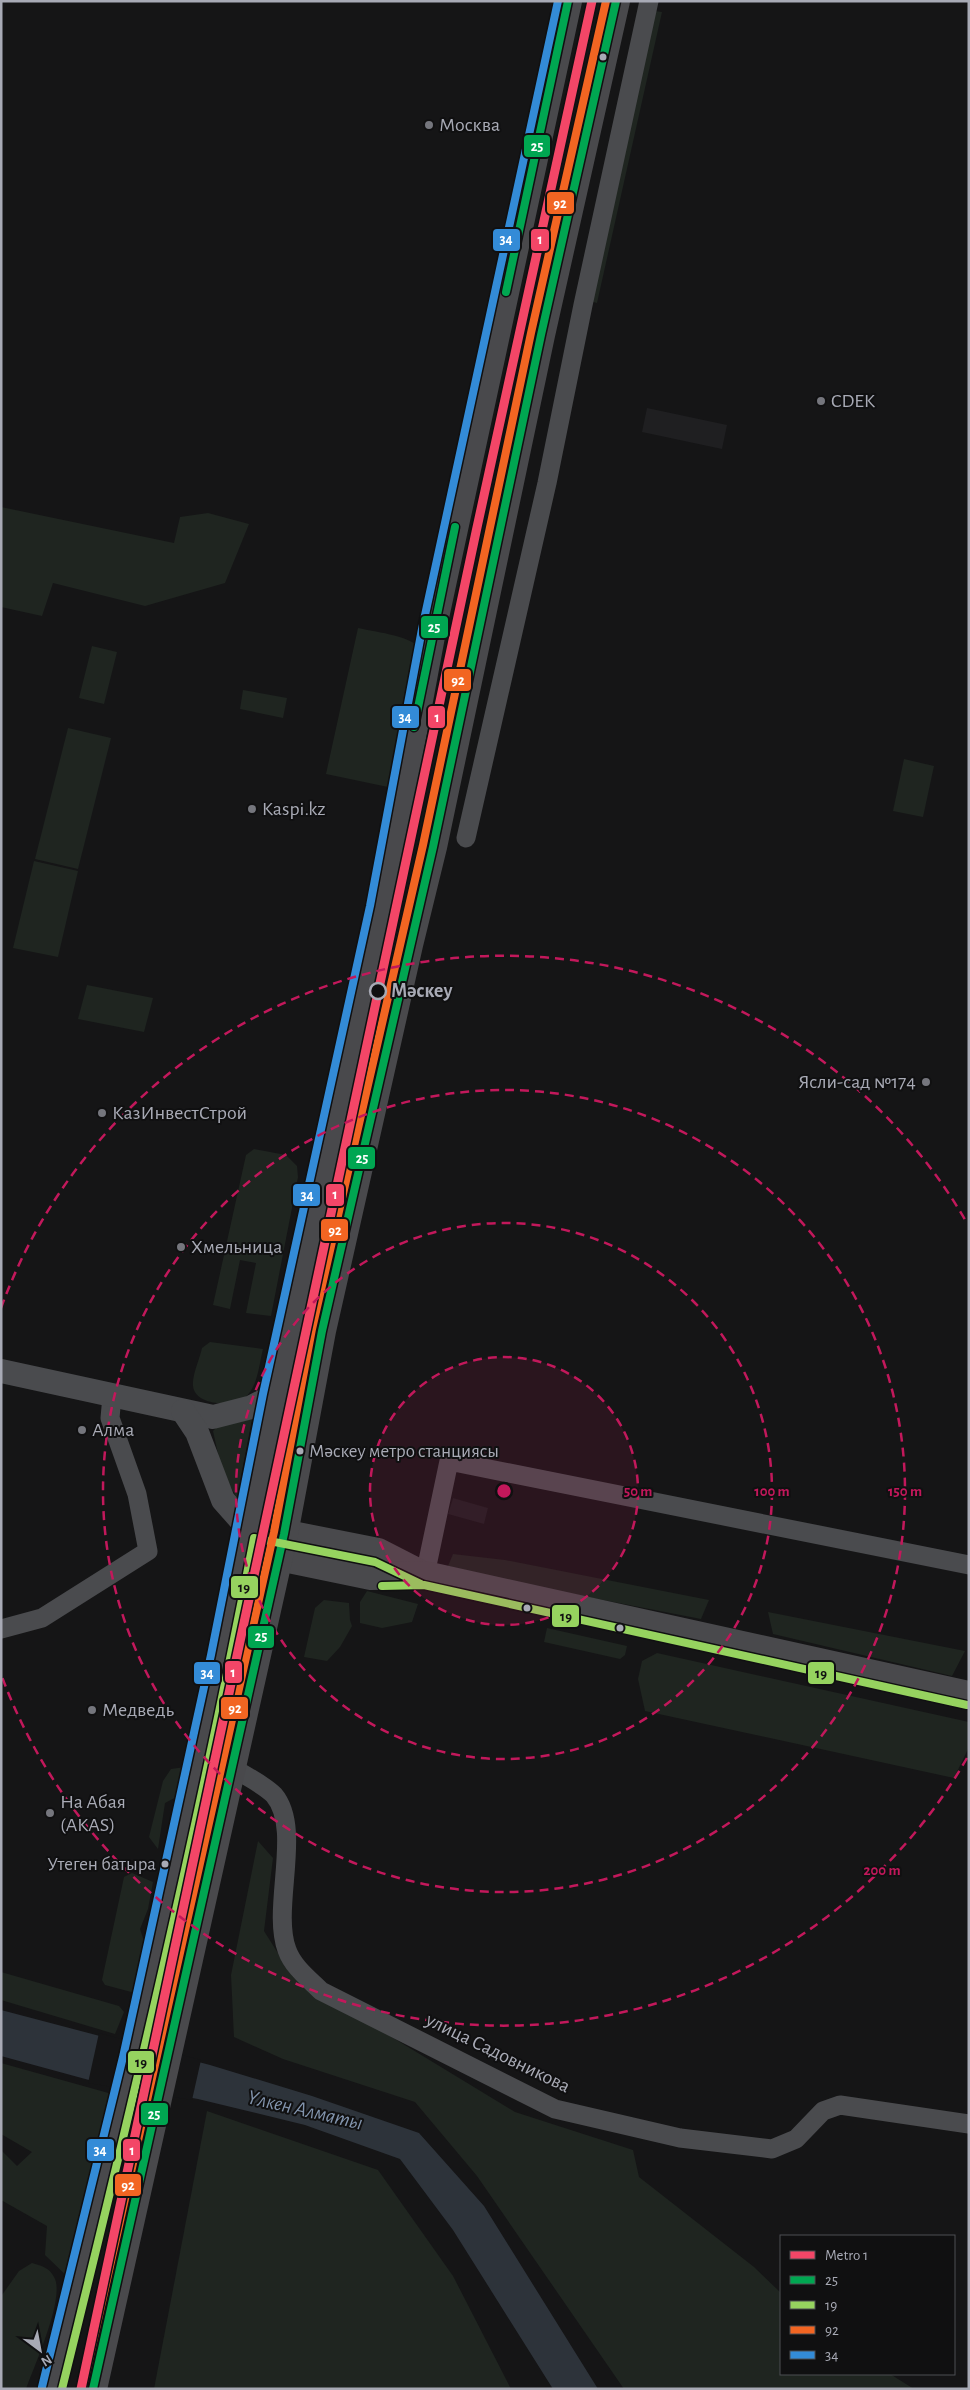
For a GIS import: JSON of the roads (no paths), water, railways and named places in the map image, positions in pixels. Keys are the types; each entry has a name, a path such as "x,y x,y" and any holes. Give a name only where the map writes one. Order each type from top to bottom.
{"main road":[{"path":"52,2389 119,2118 219,1666 273,1396 380,908 432,632 568,1"},
{"path":"93,2389 282,1545 322,1331 433,847 537,354 616,1"},
{"path":"246,1526 282,1545 378,1552 425,1576 969,1695"}],"street":[{"path":"466,838 547,483 648,1"},
{"path":"1,1371 213,1416 232,1414 252,1408 273,1396"},
{"path":"1,1629 42,1618 148,1551 137,1494 110,1418 112,1396"},
{"path":"183,1411 198,1432 223,1500 246,1526"},
{"path":"425,1576 449,1461 969,1565"},
{"name":"улица Садовникова","path":"232,1767 274,1795 282,1808 286,1832 281,1932 287,1952 297,1968 321,1991 555,2109 680,2138 772,2149 796,2139 823,2111 840,2105 969,2124"}],"water":[{"name":"Үлкен Алматы","path":"1,2010 210,2065 312,2096 419,2133 484,2206 598,2389 553,2389 453,2230 400,2159 305,2125 198,2099 89,2080 1,2056"}],"metro line":[{"name":"1","path":"81,2389 476,532 592,1"}],"place":[{"name":"Москва","path":"429,125"},
{"name":"CDEK","path":"821,401"},
{"name":"Kaspi.kz","path":"252,809"},
{"name":"Мәскеу","path":"378,991"},
{"name":"Ясли-сад №174","path":"926,1082"},
{"name":"КазИнвестСтрой","path":"102,1113"},
{"name":"Хмельница","path":"181,1247"},
{"name":"Алма","path":"82,1430"},
{"name":"Мәскеу метро станциясы","path":"300,1451"},
{"name":"Медведь","path":"92,1710"},
{"name":"На Абая (AKAS)","path":"50,1813"},
{"name":"Утеген батыра","path":"165,1864"}]}
